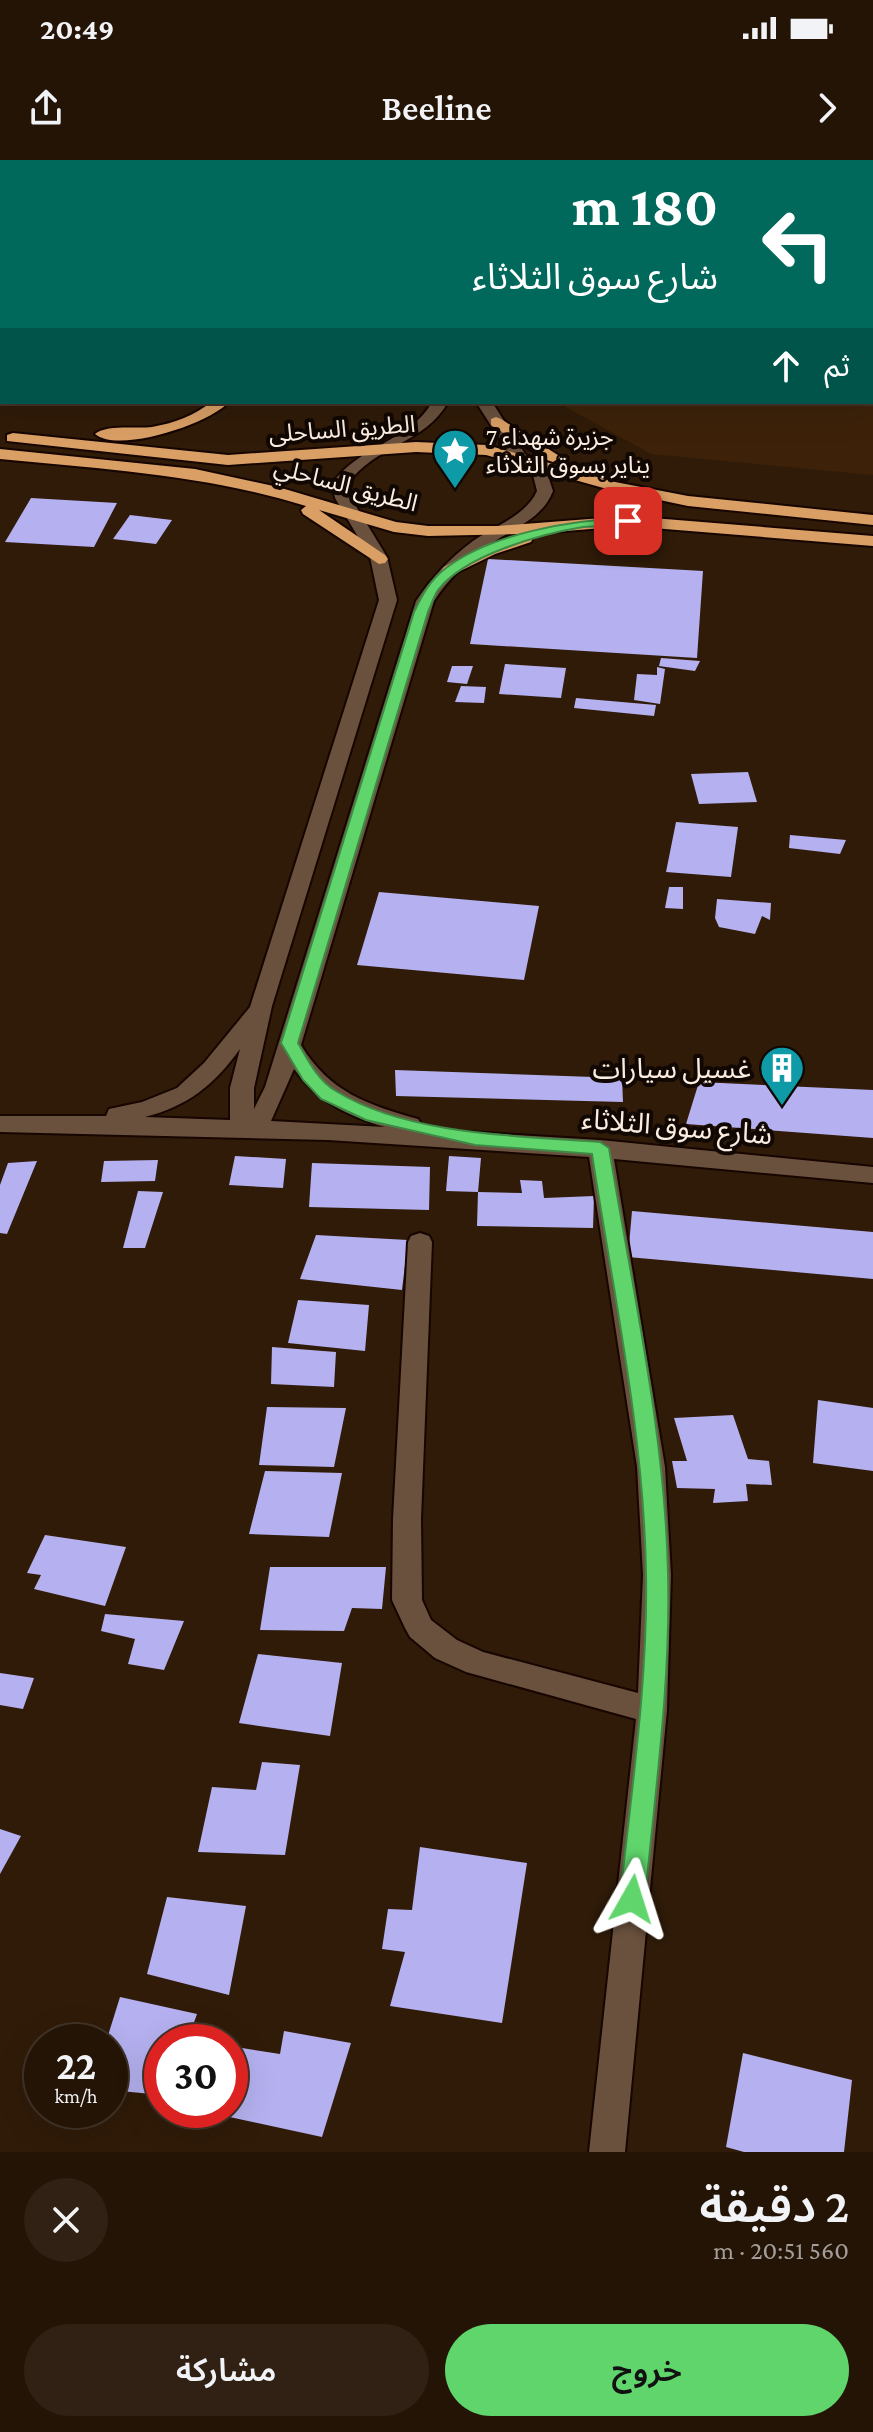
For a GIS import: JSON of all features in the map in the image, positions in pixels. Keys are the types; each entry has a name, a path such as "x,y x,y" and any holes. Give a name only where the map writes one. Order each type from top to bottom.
{"highway":[{"path":"0,430 139,433 186,422 218,404"},
{"path":"496,422 537,449 613,486"},
{"name":"الطريق الساحلى","path":"0,437 228,460 448,447 519,457 613,486 688,501 873,520"},
{"name":"الطريق الساحلي","path":"0,454 195,474 272,490 394,527 428,531 677,523 873,541"},
{"path":"272,490 329,523 379,559"},
{"path":"450,571 472,558 516,541 583,524"}],"street":[{"path":"248,1128 242,1088 261,1006 388,600 379,559 340,492 343,476 359,461 385,450 436,411 439,404"},
{"path":"248,1128 272,1101 425,601 450,571 498,531 535,510 545,491 540,473 519,457 485,404"},
{"path":"59,1123 135,1113 180,1097 213,1072 261,1006"},
{"path":"289,1043 309,1076 340,1102 392,1122 475,1139"},
{"path":"0,1124 248,1128 475,1139"},
{"name":"شارع سوق الثلاثاء","path":"475,1139 873,1175"},
{"path":"600,1148 651,1467 657,1575 652,1710 607,2152"},
{"path":"420,1242 407,1519 407,1600 420,1628 446,1649 477,1663 652,1710"}],"shaded area":[{"path":"561,404 873,404 873,475 651,454"}],"building":[{"path":"31,498 117,503 94,547 5,542"},
{"path":"130,515 172,520 156,544 113,539"},
{"path":"488,559 703,571 697,658 470,644"},
{"path":"661,658 700,661 695,671 659,666"},
{"path":"505,664 566,668 561,698 499,694"},
{"path":"452,666 473,666 467,684 447,682"},
{"path":"657,667 665,669 660,704 634,700 637,674 657,675"},
{"path":"461,686 486,687 484,703 455,702"},
{"path":"576,698 656,705 654,716 574,708"},
{"path":"748,772 757,802 699,804 691,774"},
{"path":"676,822 738,827 731,877 666,872"},
{"path":"790,835 846,840 840,854 789,848"},
{"path":"669,887 683,887 683,909 665,908"},
{"path":"379,892 539,906 524,980 357,965"},
{"path":"717,899 771,903 770,920 762,916 755,934 719,927 715,918"},
{"path":"395,1070 622,1078 623,1102 396,1096"},
{"name":"غسيل سيارات","path":"699,1082 873,1090 873,1138 686,1124"},
{"path":"235,1156 286,1159 283,1188 229,1185"},
{"path":"449,1156 481,1158 478,1192 446,1191"},
{"path":"158,1160 155,1181 101,1182 104,1161"},
{"path":"37,1161 7,1234 0,1233 0,1185 8,1163"},
{"path":"312,1163 430,1167 429,1210 309,1207"},
{"path":"520,1180 542,1181 544,1198 594,1196 593,1228 477,1226 478,1192 522,1193"},
{"path":"138,1191 163,1192 145,1248 123,1248"},
{"path":"632,1211 873,1232 873,1279 628,1257"},
{"path":"316,1235 408,1240 402,1290 300,1279"},
{"path":"298,1300 369,1305 365,1351 288,1343"},
{"path":"272,1347 336,1352 334,1387 271,1384"},
{"path":"818,1400 873,1408 873,1471 813,1463"},
{"path":"267,1407 346,1408 334,1467 259,1465"},
{"path":"733,1415 748,1459 769,1461 772,1485 746,1484 748,1501 713,1503 715,1489 677,1488 672,1461 687,1461 674,1418"},
{"path":"265,1471 342,1473 329,1537 249,1534"},
{"path":"45,1535 126,1547 105,1606 34,1589 41,1575 27,1573"},
{"path":"270,1567 386,1567 382,1609 352,1608 344,1631 260,1630"},
{"path":"105,1614 184,1621 164,1670 128,1664 135,1639 101,1631"},
{"path":"258,1654 342,1663 330,1736 239,1723"},
{"path":"0,1673 34,1678 23,1709 0,1705"},
{"path":"262,1762 300,1765 285,1855 198,1852 212,1787 256,1790"},
{"path":"0,1829 21,1836 0,1874"},
{"path":"420,1847 527,1863 502,2023 390,2006 405,1952 382,1949 388,1909 412,1910"},
{"path":"167,1897 246,1906 229,1995 147,1974"},
{"path":"120,1997 197,2014 193,2024 144,2024 144,2093 128,2092 128,2024 112,2024"},
{"path":"284,2031 351,2043 322,2137 248,2121 248,2049 280,2054"},
{"path":"743,2053 852,2080 844,2152 744,2152 726,2147"}],"place":[{"name":"جزيرة شهداء 7 يناير بسوق الثلاثاء","path":"455,490"},
{"name":"غسيل سيارات","path":"782,1107"}],"route":[{"path":"628,521 583,524 489,550 450,571 431,590 421,612 310,984 289,1043 309,1076 327,1094 373,1116 475,1139 600,1148 651,1467 657,1575 652,1710 632,1899"}]}
